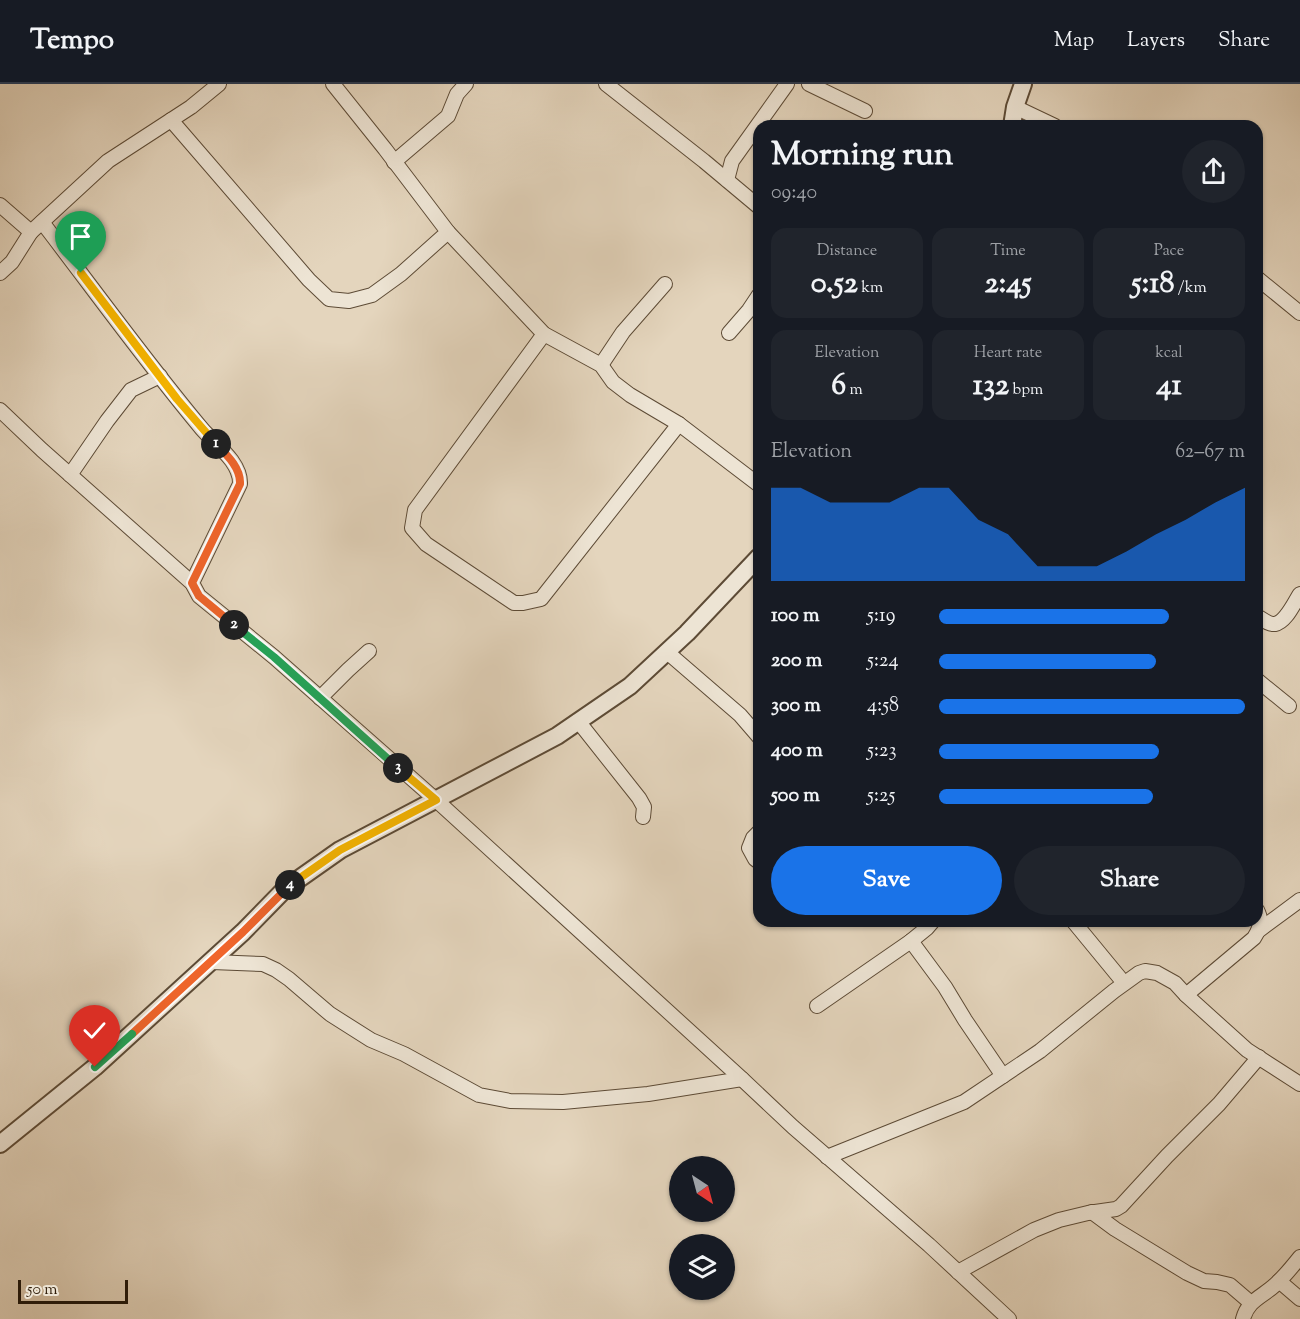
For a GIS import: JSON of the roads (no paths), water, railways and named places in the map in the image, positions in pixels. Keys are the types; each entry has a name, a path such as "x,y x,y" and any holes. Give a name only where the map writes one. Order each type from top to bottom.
{"street":[{"path":"0,273 12,262 31,232 108,161 191,107 219,84"},
{"path":"333,84 448,232 544,334 601,365 613,382 630,395 679,424 753,480"},
{"path":"394,162 448,116 456,94 466,84"},
{"path":"606,84 753,202"},
{"path":"761,120 787,84"},
{"path":"809,84 865,111"},
{"path":"1013,120 1023,84"},
{"path":"1015,107 1042,120"},
{"path":"171,120 328,299 350,302 372,295 448,232"},
{"path":"727,180 732,161 753,132"},
{"path":"0,205 31,232"},
{"path":"42,222 159,376 232,461 240,478 240,484 192,583"},
{"path":"1263,283 1300,313"},
{"path":"601,365 623,332 664,284"},
{"path":"729,333 753,304"},
{"path":"544,334 415,510 412,528 426,544 504,597 514,603 541,599 679,424"},
{"path":"70,475 131,390 159,376"},
{"path":"0,410 192,583 199,596 274,657 436,800 793,1127 1010,1319"},
{"path":"0,1144 95,1067 212,962 286,888 340,850 557,736 630,686 753,567"},
{"path":"1263,620 1276,624 1284,618 1300,594"},
{"path":"320,698 369,651"},
{"path":"667,652 740,715 753,730"},
{"path":"1263,685 1289,706"},
{"path":"578,721 639,798 644,807 644,818"},
{"path":"753,838 749,848 753,854"},
{"path":"1258,931 1300,900"},
{"path":"817,1006 927,927"},
{"path":"1078,927 1124,983"},
{"path":"1186,995 1254,938 1260,927"},
{"path":"911,940 945,987 1003,1076"},
{"path":"212,962 263,964 276,970 290,979 330,1014 370,1040 404,1054 479,1095 510,1101 563,1102 648,1094 742,1079"},
{"path":"827,1157 964,1102 1040,1051 1138,972 1151,971 1175,983 1247,1050 1300,1084"},
{"path":"958,1272 1034,1230 1059,1220 1116,1209 1121,1206 1219,1104 1259,1057"},
{"path":"1115,1229 1116,1209"},
{"path":"1092,1212 1156,1255 1196,1277 1204,1281 1230,1285 1251,1304"},
{"path":"1243,1319 1245,1311 1255,1299 1273,1287 1300,1257"},
{"path":"1279,1281 1300,1299"}]}
